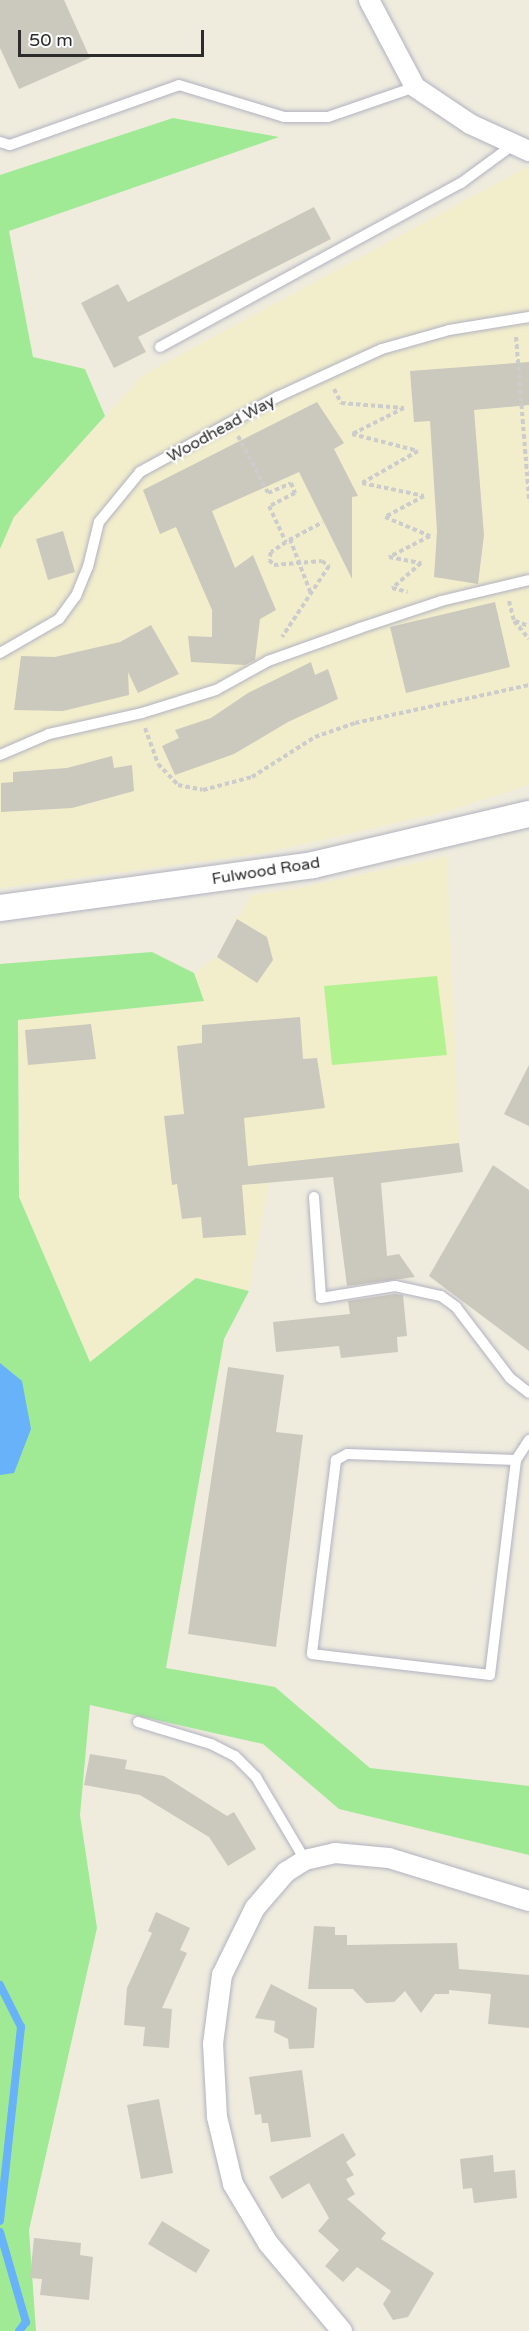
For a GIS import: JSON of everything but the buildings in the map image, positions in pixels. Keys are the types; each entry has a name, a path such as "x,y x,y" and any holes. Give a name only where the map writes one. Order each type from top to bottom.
{"street":[{"path":"369,0 415,87 470,124 521,147"},
{"name":"Fulwood Road","path":"0,908 313,864 529,814"},
{"path":"342,2331 268,2243 232,2184 217,2117 213,2044 222,1976 255,1908 286,1872 305,1860 335,1853 389,1858 529,1901"}],"lane":[{"path":"0,142 10,145 179,85 284,117 328,117 415,87"},
{"path":"160,347 461,183 521,147"},
{"name":"Woodhead Way","path":"0,653 59,619 76,596 88,567 99,522 140,472 278,397 382,349 448,330 529,317"},
{"path":"0,755 49,734 142,713 216,690 268,661 441,601 529,580"},
{"path":"314,1197 321,1298 396,1286 441,1296 456,1307 510,1378 529,1393"},
{"path":"516,1460 347,1454 336,1460 312,1654 490,1675 516,1460 529,1440"},
{"path":"138,1722 212,1744 235,1756 256,1777 305,1860"}],"path":[{"path":"515,318 529,500"},
{"path":"329,381 341,403 404,408 352,434 418,451 363,483 424,496 385,517 430,536 389,557 421,563 392,588 441,601"},
{"path":"232,423 268,493 291,483 295,493 269,506 302,563 311,594"},
{"path":"268,661 292,618 329,566 322,561 274,565 269,560 271,552 323,522"},
{"path":"507,594 514,621 529,639"},
{"path":"514,621 529,626"},
{"path":"142,713 158,764 178,785 203,790 252,777 315,737 355,723 412,708 529,685"}],"shaded area":[{"path":"529,166 529,785 448,811 265,853 0,888 0,549 14,517 143,375"},
{"path":"447,856 459,1143 272,1164 249,1291 196,1278 90,1362 19,1197 18,1020 203,1001 194,973 217,957 251,895 294,889"}],"green space":[{"path":"173,118 279,137 9,231 33,357 85,369 105,416 14,517 0,549 0,175"},
{"path":"152,952 194,973 204,1001 18,1020 19,1197 90,1362 196,1278 249,1291 224,1339 166,1668 275,1687 370,1768 529,1786 529,1855 339,1809 263,1744 90,1705 80,1815 97,1928 29,2230 36,2331 0,2331 0,964"},
{"path":"437,976 447,1055 332,1065 324,986"}],"water":[{"path":"0,1363 22,1381 31,1429 14,1473 0,1475"}],"waterway":[{"path":"0,1985 21,2027 0,2221"},
{"path":"0,2232 26,2322 19,2331"}]}
